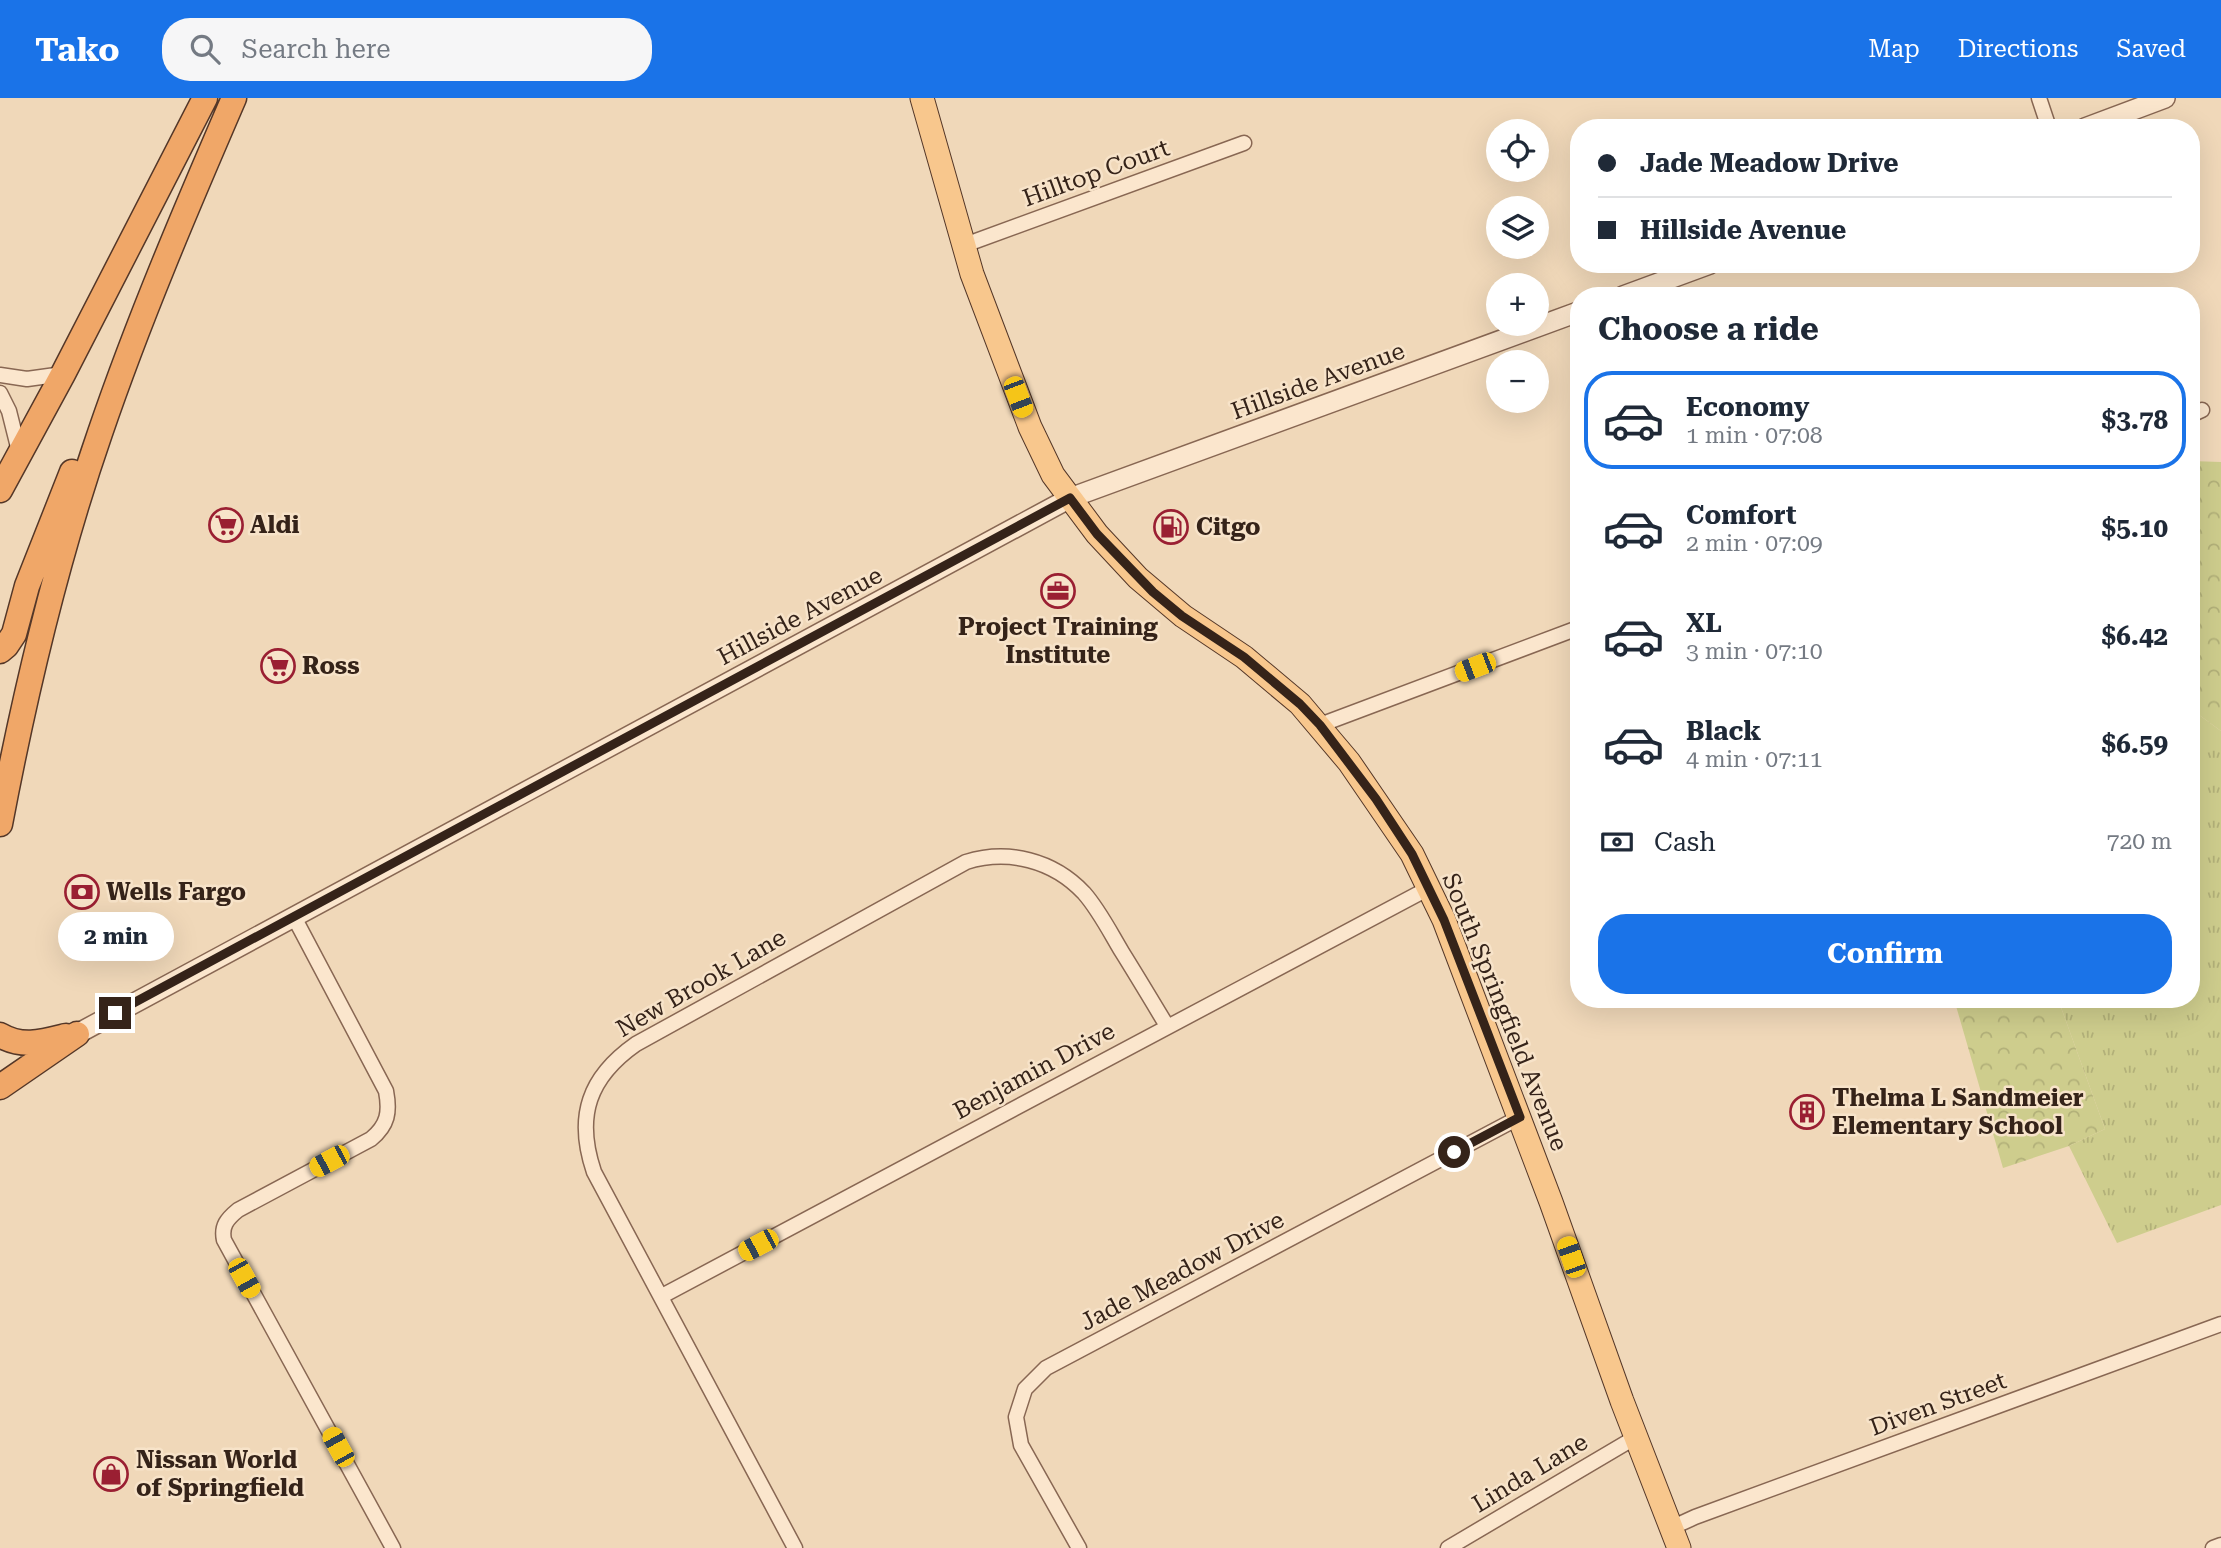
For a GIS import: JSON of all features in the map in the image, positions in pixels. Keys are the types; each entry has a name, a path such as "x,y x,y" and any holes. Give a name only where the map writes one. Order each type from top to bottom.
{"highway":[{"path":"0,489 63,374 205,98"},
{"path":"0,824 36,655 66,540 116,390 159,275 234,98"},
{"path":"0,652 14,634 27,586 70,477 116,390"},
{"path":"0,729 11,765"},
{"path":"0,1035 27,1044 77,1034"},
{"path":"0,1087 77,1034"}],"main road":[{"name":"South Springfield Avenue","path":"922,98 962,246 1044,458 1097,534 1138,578 1182,616 1244,657 1300,704 1320,725 1376,799 1412,854 1444,920 1520,1117 1675,1538"}],"street":[{"path":"2039,98 2046,119"},
{"path":"2109,119 2165,98"},
{"name":"Hilltop Court","path":"962,246 1244,143"},
{"path":"1647,287 1686,273"},
{"name":"Hillside Avenue","path":"77,1034 1070,498 1570,315"},
{"path":"0,375 27,379 63,374"},
{"path":"0,393 9,411 20,455"},
{"path":"1320,725 1570,631"},
{"name":"New Brook Lane","path":"795,1548 594,1172 587,1150 586,1112 603,1074 618,1057 636,1044 966,862 997,855 1022,857 1045,865 1066,877 1084,893 1167,1026"},
{"name":"Benjamin Drive","path":"662,1296 1429,888"},
{"path":"294,917 386,1091 388,1118 382,1130 371,1139 238,1210 225,1223 222,1231 224,1240 393,1548"},
{"name":"Jade Meadow Drive","path":"1079,1548 1021,1445 1016,1417 1025,1389 1046,1368 1520,1117"},
{"name":"Diven Street","path":"1675,1538 1708,1512 2221,1324"},
{"name":"Linda Lane","path":"1448,1548 1636,1437"},
{"path":"2213,1548 2221,1545"}],"green space":[{"path":"2200,461 2221,462 2221,731 2200,716"},
{"path":"2200,716 2221,731 2221,1205 2117,1243 2069,1146 2105,1129 2061,1008 2200,1008"},
{"path":"1957,1008 2061,1008 2105,1129 2069,1146 2003,1168"}],"place":[{"name":"Aldi","path":"226,525"},
{"name":"Citgo","path":"1171,527"},
{"name":"Project Training Institute","path":"1058,591"},
{"name":"Ross","path":"278,666"},
{"name":"Wells Fargo","path":"82,892"},
{"name":"Thelma L Sandmeier Elementary School","path":"1807,1112"},
{"name":"Nissan World of Springfield","path":"111,1474"}],"route":[{"path":"115,1013 1070,498 1097,534 1153,592 1182,616 1244,657 1300,704 1349,762 1412,854 1444,920 1520,1117 1454,1152"}]}
